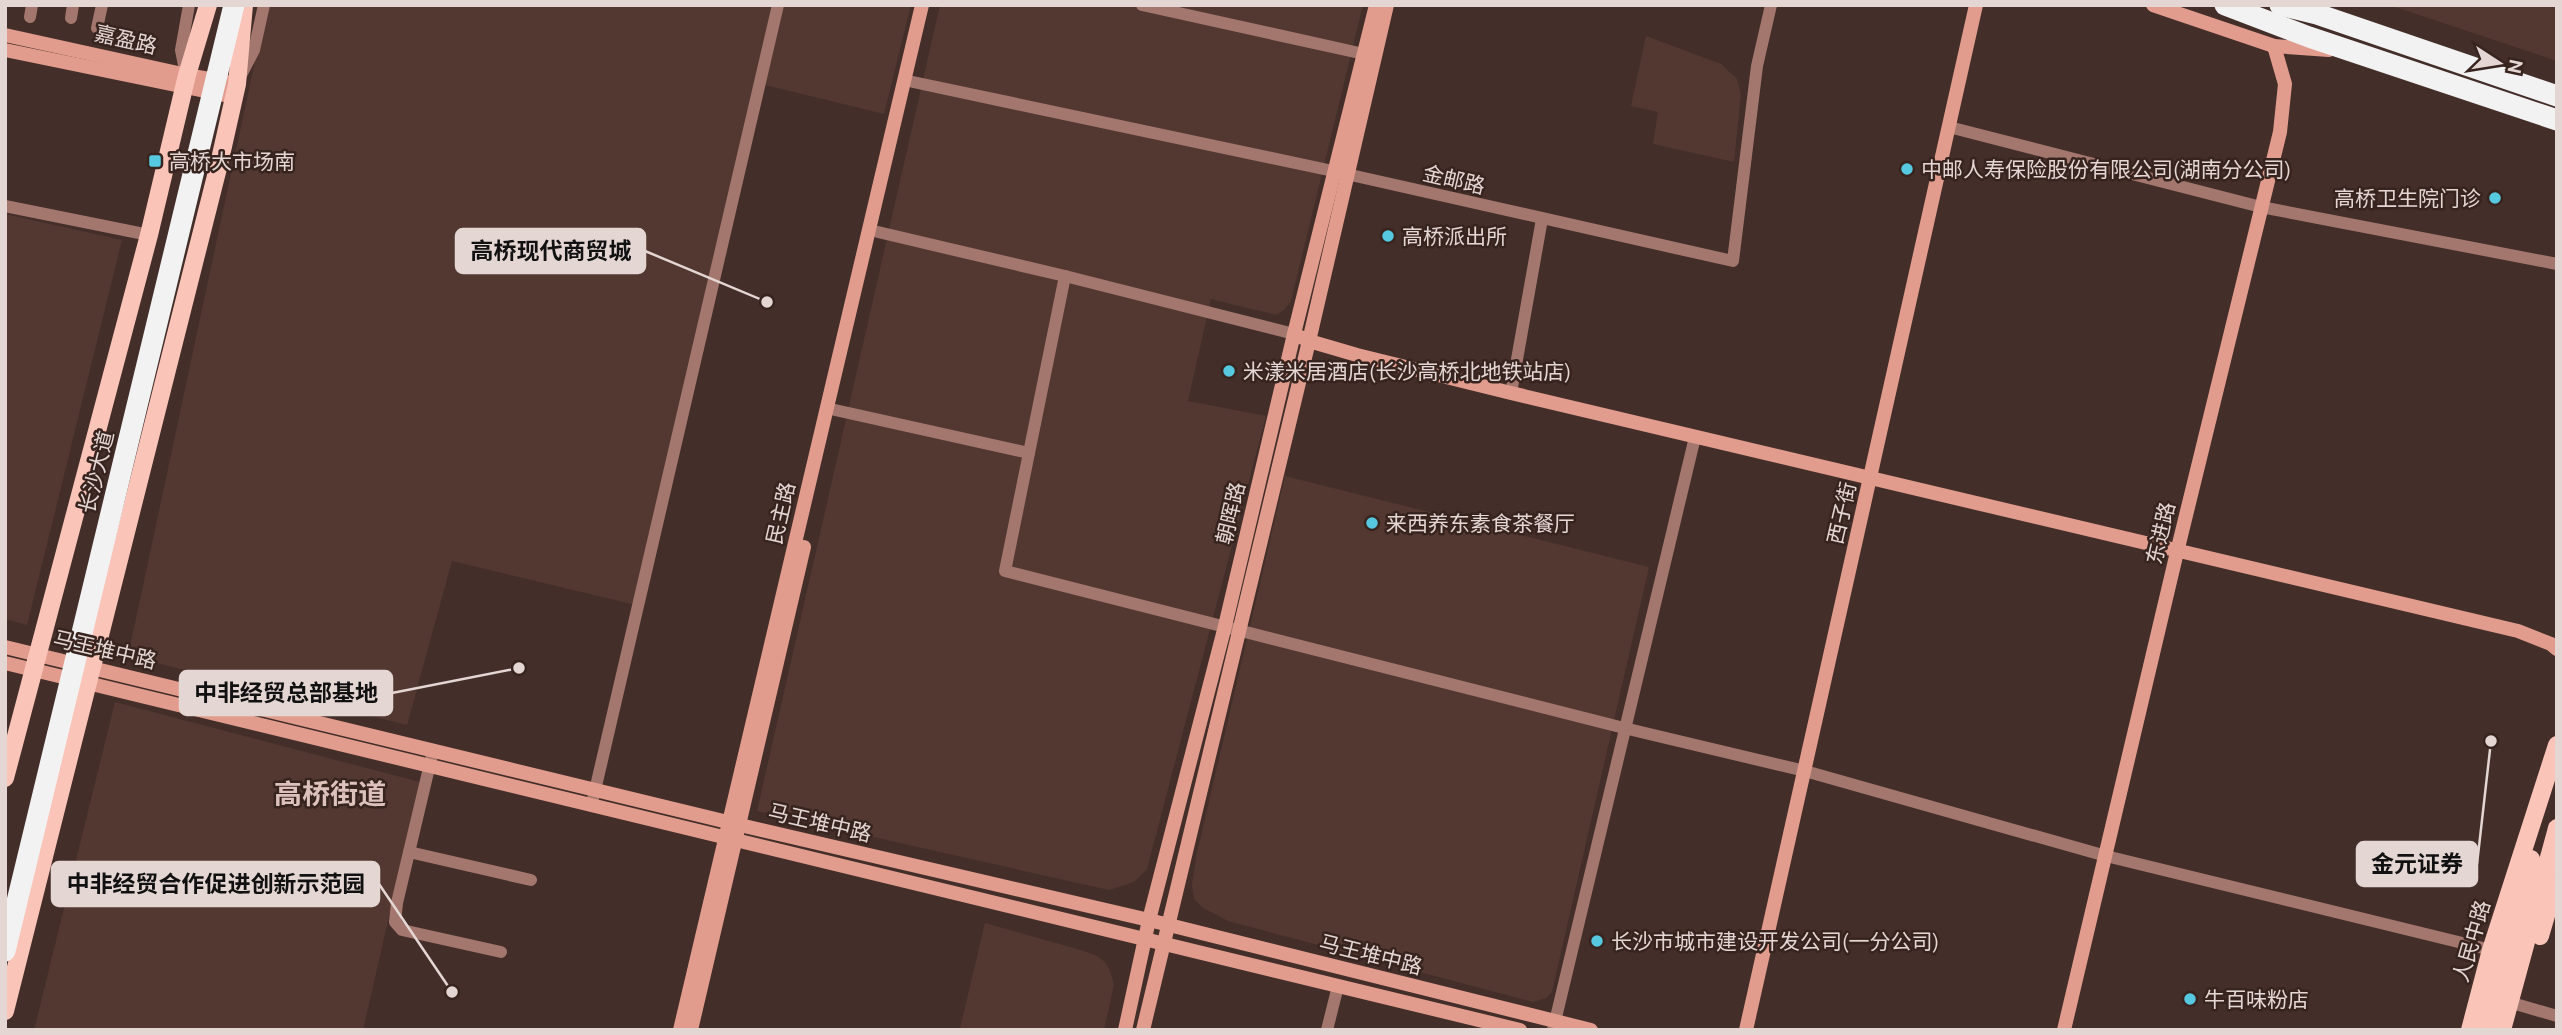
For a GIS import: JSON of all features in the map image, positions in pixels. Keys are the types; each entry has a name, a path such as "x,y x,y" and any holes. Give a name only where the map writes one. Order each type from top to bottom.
{"highway":[{"path":"2265,5 2557,96"},
{"name":"长沙大道","path":"5,905 202,99 236,6"},
{"name":"长沙大道","path":"5,951 236,6"},
{"path":"2229,7 2300,16 2557,108"},
{"path":"2229,7 2329,50 2557,129"},
{"path":"2300,16 2557,120"}],"main road":[{"path":"5,778 208,5"},
{"path":"5,1011 162,396 235,91 243,28 236,6"},
{"name":"人民中路","path":"2470,1030 2491,950 2557,745"},
{"name":"人民中路","path":"2488,1030 2557,758"},
{"path":"2502,1030 2557,828"},
{"path":"2512,1030 2557,878"}],"street":[{"path":"97,28 102,5"},
{"path":"186,81 181,50 189,5"},
{"path":"235,91 254,50 264,5"},
{"path":"591,806 778,5"},
{"name":"民主路","path":"691,1030 734,823 922,5"},
{"name":"民主路","path":"734,823 932,5"},
{"path":"1142,5 1364,54"},
{"name":"朝晖路","path":"1125,1030 1149,920 1232,628 1309,341 1340,173 1376,5"},
{"name":"朝晖路","path":"1143,1030 1168,925 1294,334 1387,5"},
{"name":"金邮路","path":"913,82 1734,261 1757,66 1771,5"},
{"name":"西子街","path":"1746,1030 1976,5"},
{"path":"2153,5 2274,46 2329,50"},
{"name":"嘉盈路","path":"5,35 186,81"},
{"name":"东进路","path":"2064,1030 2280,132 2285,84 2274,46"},
{"name":"嘉盈路","path":"5,50 235,91"},
{"path":"1950,127 2261,207 2557,264"},
{"path":"5,206 149,236"},
{"path":"1511,393 1542,219"},
{"path":"878,232 1294,334 1309,341 1511,393 2518,631 2557,649"},
{"path":"1065,276 1005,571 1624,729 1805,771 2106,856 2491,950"},
{"path":"835,410 1029,453"},
{"path":"1554,1025 1695,437"},
{"path":"5,647 37,662"},
{"path":"5,663 37,662"},
{"name":"马王堆中路","path":"37,662 433,751 1149,920 1554,1025 1591,1030"},
{"name":"马王堆中路","path":"90,675 428,767 1520,1030"},
{"path":"433,751 395,912 398,927 501,952"},
{"name":"民主路","path":"680,1030 731,839"},
{"path":"409,852 531,880"},
{"path":"1327,1030 1338,986"},
{"path":"2519,1005 2557,1016"}],"shaded area":[{"path":"267,5 911,5 884,114 765,85 644,607 452,561 407,725 128,656"},
{"path":"940,5 1363,5 1291,301 1276,315 1211,299 1188,401 1266,416 1147,869 1134,882 1109,890 757,811"},
{"path":"2389,5 2557,5 2557,61"},
{"path":"1646,36 1721,64 1737,79 1741,94 1734,162 1653,144 1658,112 1631,106"},
{"path":"5,214 122,240 27,625 5,619"},
{"path":"1285,476 1649,567 1552,992 1546,998 1533,1002 1228,921 1203,908 1194,899 1192,885 1196,857"},
{"path":"115,702 420,782 363,1030 34,1030"},
{"path":"985,923 1081,950 1105,962 1114,985 1104,1030 960,1028"}],"place":[{"name":"高桥大市场南","path":"155,161"},
{"name":"中邮人寿保险股份有限公司(湖南分公司)","path":"1907,169"},
{"name":"高桥卫生院门诊","path":"2495,198"},
{"name":"高桥派出所","path":"1388,236"},
{"name":"高桥现代商贸城","path":"767,302"},
{"name":"米漾米居酒店(长沙高桥北地铁站店)","path":"1229,371"},
{"name":"来西养东素食茶餐厅","path":"1372,523"},
{"name":"中非经贸总部基地","path":"519,668"},
{"name":"金元证券","path":"2491,741"},
{"name":"长沙市城市建设开发公司(一分公司)","path":"1597,941"},
{"name":"中非经贸合作促进创新示范园","path":"452,992"},
{"name":"牛百味粉店","path":"2190,999"}],"district":[{"name":"高桥街道","path":"330,793"}]}
